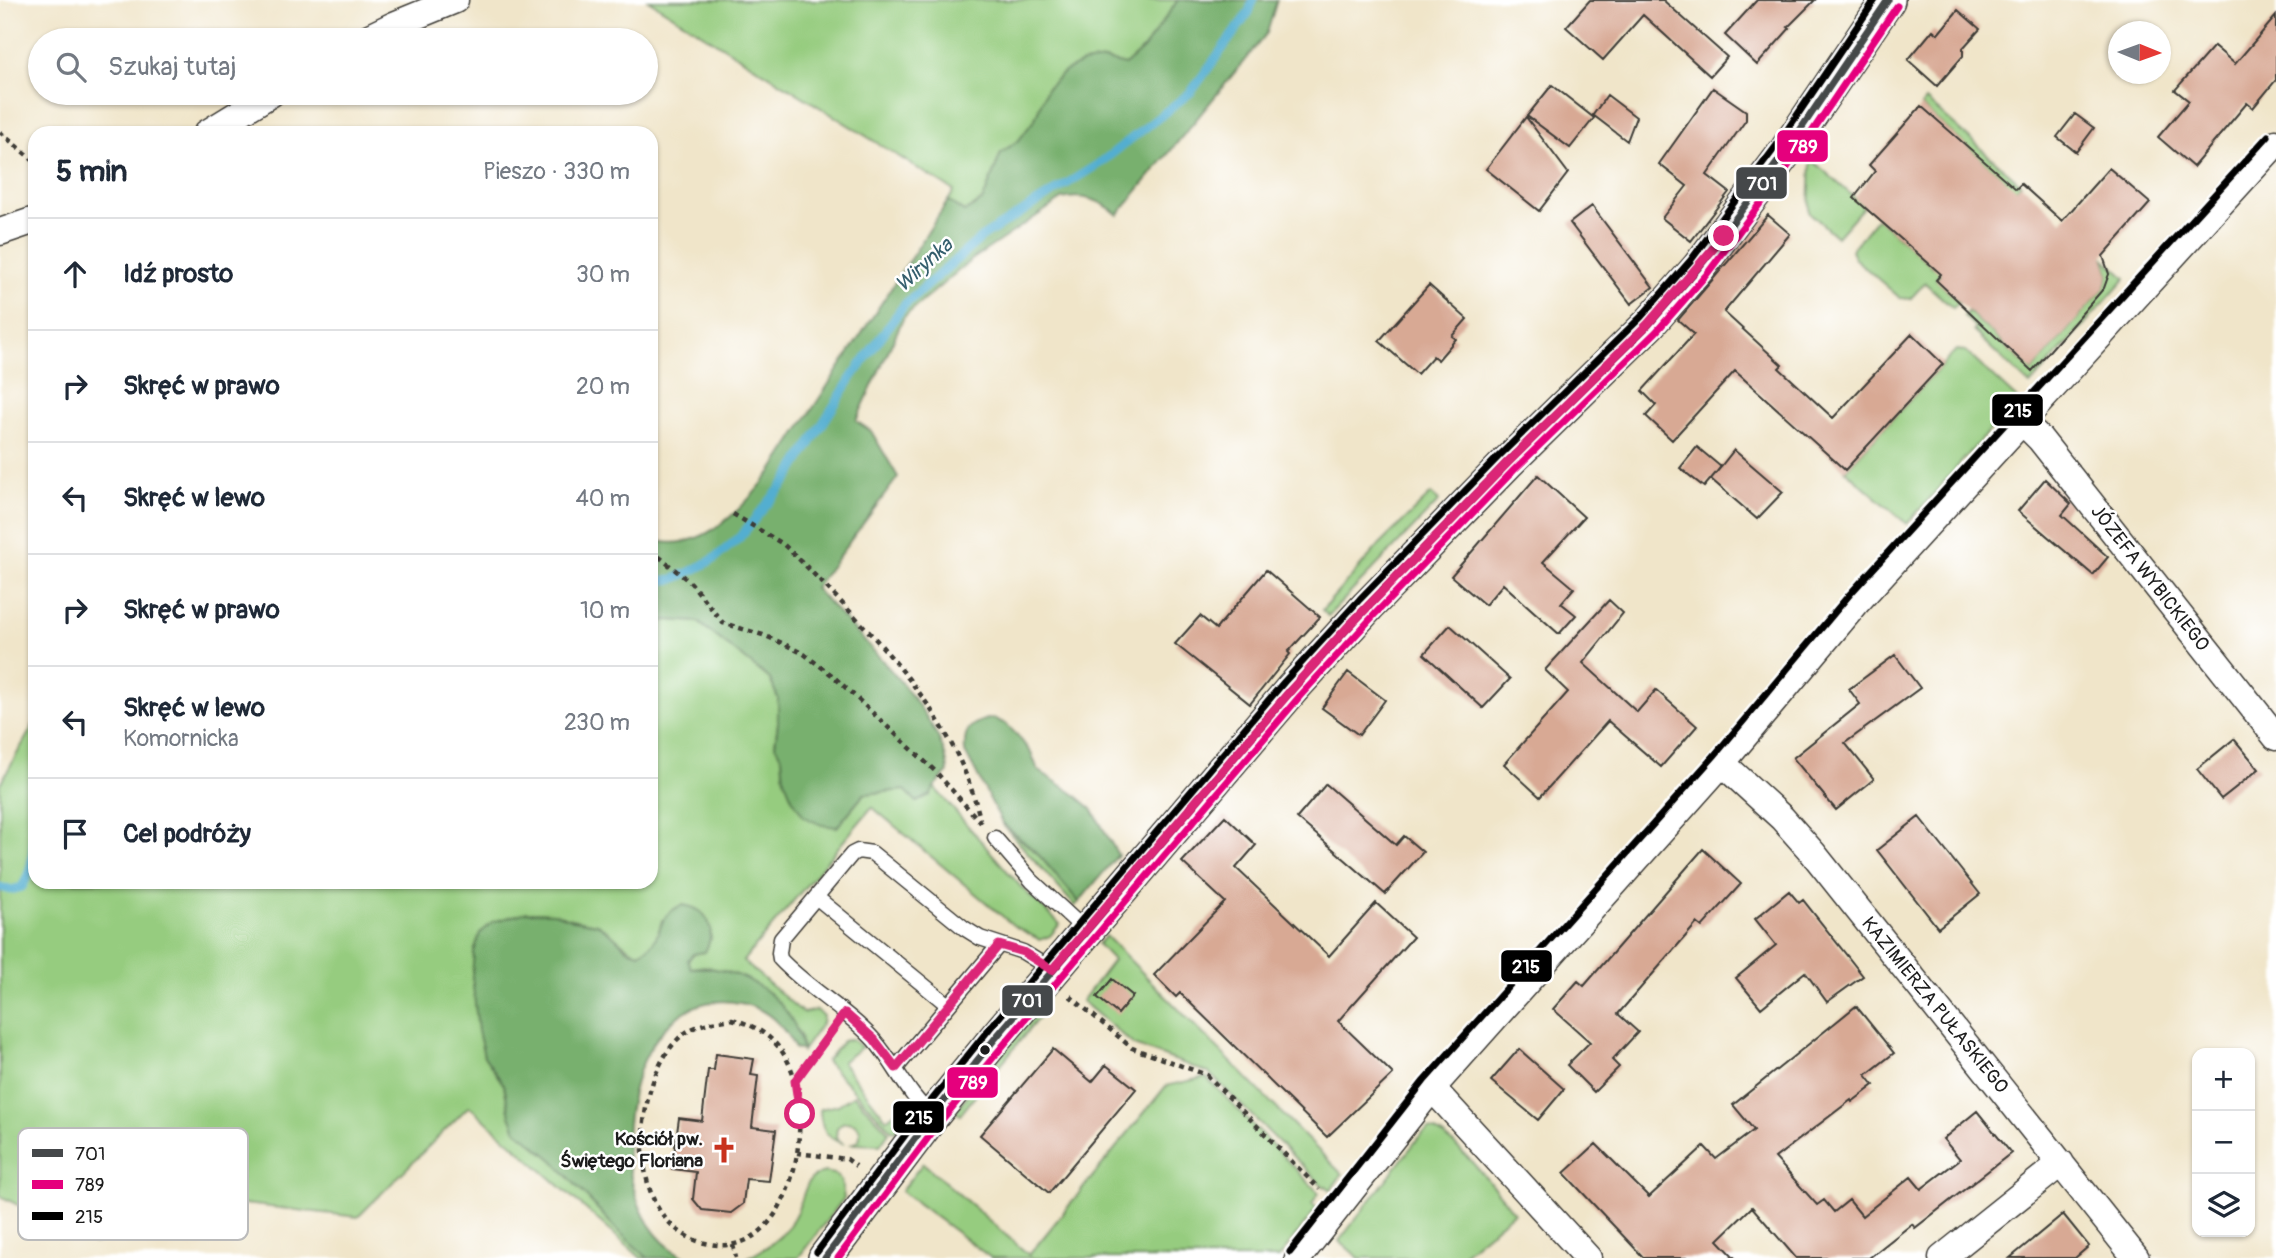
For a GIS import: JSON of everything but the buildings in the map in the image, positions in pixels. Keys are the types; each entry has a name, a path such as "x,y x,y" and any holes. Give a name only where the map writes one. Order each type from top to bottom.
{"street":[{"path":"388,28 455,0"},
{"path":"825,1258 932,1116 1057,980 1085,930 1292,689 1347,628 1507,463 1648,324 1699,267 1786,151 1888,0"},
{"path":"218,126 252,105"},
{"path":"1297,1258 1432,1088 1722,763 1858,601 2276,143"},
{"path":"0,232 28,222"},
{"name":"JÓZEFA WYBICKIEGO","path":"2022,421 2040,439 2276,737"},
{"name":"KAZIMIERZA PUŁASKIEGO","path":"1722,763 1782,818 1813,853 2136,1258"},
{"path":"1432,1088 1588,1258"},
{"path":"1942,1258 2061,1163"}],"lane":[{"path":"995,838 1039,887 1085,930"},
{"path":"932,1116 917,1102 874,1039 780,959 781,939 852,854 865,851 872,853 964,929 999,945 1023,952 1057,980"},
{"path":"816,897 948,1005"},
{"path":"896,1068 999,945"}],"path":[{"path":"0,132 28,156"},
{"path":"733,514 783,544 824,584 920,691 965,771 975,795 981,822"},
{"path":"658,555 691,583 723,623 782,643 804,654 832,675 935,771 995,838"},
{"path":"1057,980 1132,1048 1207,1075 1321,1191"},
{"path":"795,1081 845,1013"},
{"path":"732,1019 750,1024 766,1033 779,1048 795,1081 800,1114 797,1153 785,1199 773,1218 760,1232 733,1245 697,1242 678,1231 661,1213 650,1193 645,1173 645,1114 651,1083 663,1058 679,1038 696,1026 732,1019"},
{"path":"797,1153 847,1159 860,1169"},
{"path":"733,1245 736,1258"}],"green space":[{"path":"648,0 1178,0 1144,48 1125,65 1105,60 1067,70 1047,88 1035,119 1019,140 1001,153 983,200 964,212 948,201 954,191"},
{"path":"1178,0 1277,0 1267,33 1118,215 1105,205 1092,200 1078,197 1062,199 970,261 904,317 856,421 871,431 898,477 815,588 873,650 915,701 944,750 948,772 934,787 931,795 917,802 905,790 864,794 837,827 822,825 804,817 784,779 782,758 775,745 778,698 770,679 698,622 667,620 658,623 658,541 669,543 687,541 704,535 735,513 749,499 772,471 948,201 964,212 983,200 1001,153 1019,140 1035,119 1047,88 1067,70 1082,63 1105,60 1125,65 1144,48"},
{"path":"1926,100 2021,184 1936,279 1959,302 1953,308 1925,283 1910,299 1900,298 1854,258 1851,250 1877,218 1933,267 2006,181 1921,106"},
{"path":"1811,159 1864,206 1837,237 1809,212"},
{"path":"2104,258 2126,278 2030,385 1973,331 1975,327 1964,316 1968,311 2032,371 2104,288 2109,274"},
{"path":"1956,350 1965,351 2017,399 1907,524 1845,470"},
{"path":"1431,494 1439,501 1328,616 1322,610 1381,543"},
{"path":"667,620 698,622 770,679 778,698 775,744 782,758 784,779 837,827 864,794 934,787 1022,888 1060,924 1050,936 1040,940 1014,926 872,807 743,961 803,1013 817,1010 823,1016 822,1023 802,1051 800,1035 770,994 744,978 705,966 691,968 687,960 711,939 710,926 704,915 662,920 655,940 639,953 593,923 537,912 511,917 475,1005 484,1056 504,1085 516,1130 553,1160 617,1230 648,1258 641,1258 469,1106 358,1217 248,1205 248,1128 18,1128 18,1205 0,1196 0,784 28,734 28,889 658,889 658,623"},
{"path":"993,718 1006,724 1018,736 1031,753 1038,770 1092,809 1118,855 1079,902 1038,854 1003,824 965,752 965,738 970,728"},
{"path":"1003,825 1038,854 1079,902 1075,906"},
{"path":"683,905 692,907 705,916 710,928 709,944 705,952 693,954 688,960 691,968 728,972 763,988 789,1016 798,1032 802,1051 795,1049 780,1025 766,1013 740,1003 699,1005 667,1026 644,1061 631,1104 628,1151 636,1195 655,1233 687,1258 648,1258 617,1230 553,1160 516,1130 504,1085 484,1056 478,1031 472,976 474,952 480,933 492,922 527,912 554,913 597,924 627,949 639,953 654,942 667,915"},
{"path":"1106,936 1342,1174 1331,1190 1324,1187 1209,1073 1134,1045 1082,1001 1113,960 1098,944"},
{"path":"1039,1008 1043,1012 960,1115 955,1111"},
{"path":"851,1039 862,1047 842,1062 886,1119 902,1107 908,1108 907,1116 896,1131 891,1130 826,1061 843,1041"},
{"path":"1206,1077 1319,1193 1312,1204 1317,1208 1279,1258 991,1258 901,1191 923,1163 1029,1255 1166,1086"},
{"path":"854,1095 889,1132 880,1145 852,1144 859,1140 860,1131 851,1123 842,1123 837,1128 836,1137 842,1143 832,1138 825,1130 820,1109 838,1105"},
{"path":"1429,1129 1438,1132 1461,1151 1514,1212 1458,1258 1359,1258 1339,1241 1420,1136"},
{"path":"825,1172 834,1174 841,1180 844,1198 798,1258 747,1258 768,1246 787,1229 810,1180"},
{"path":"86,1240 104,1240 94,1244"}],"waterway":[{"name":"Wirynka","path":"658,581 674,579 694,570 714,559 739,538 788,479 852,377 904,305 982,237 1100,163 1191,92 1249,12 1253,0"},
{"name":"Wirynka","path":"0,887 11,890 22,887 28,873"}],"transit line":[{"name":"215","path":"817,1252 924,1110 990,1028 1284,682 1360,599 1499,456 1641,317 1691,260 1777,145 1875,0"},
{"name":"701","path":"825,1258 932,1116 998,1035 1292,689 1368,606 1507,463 1649,324 1699,267 1786,151 1888,0"},
{"name":"789","path":"838,1258 940,1122 1300,696 1514,470 1656,332 1707,274 1795,157 1897,6"},
{"name":"215","path":"1290,1252 1424,1081 1714,756 1850,594 2268,136"}],"place":[{"name":"Kościół pw. Świętego Floriana","path":"724,1150"}],"route":[{"path":"800,1114 795,1081 845,1013 874,1039 896,1068 999,945 1023,952 1052,970 1347,628 1507,463 1648,324 1724,236"}]}
